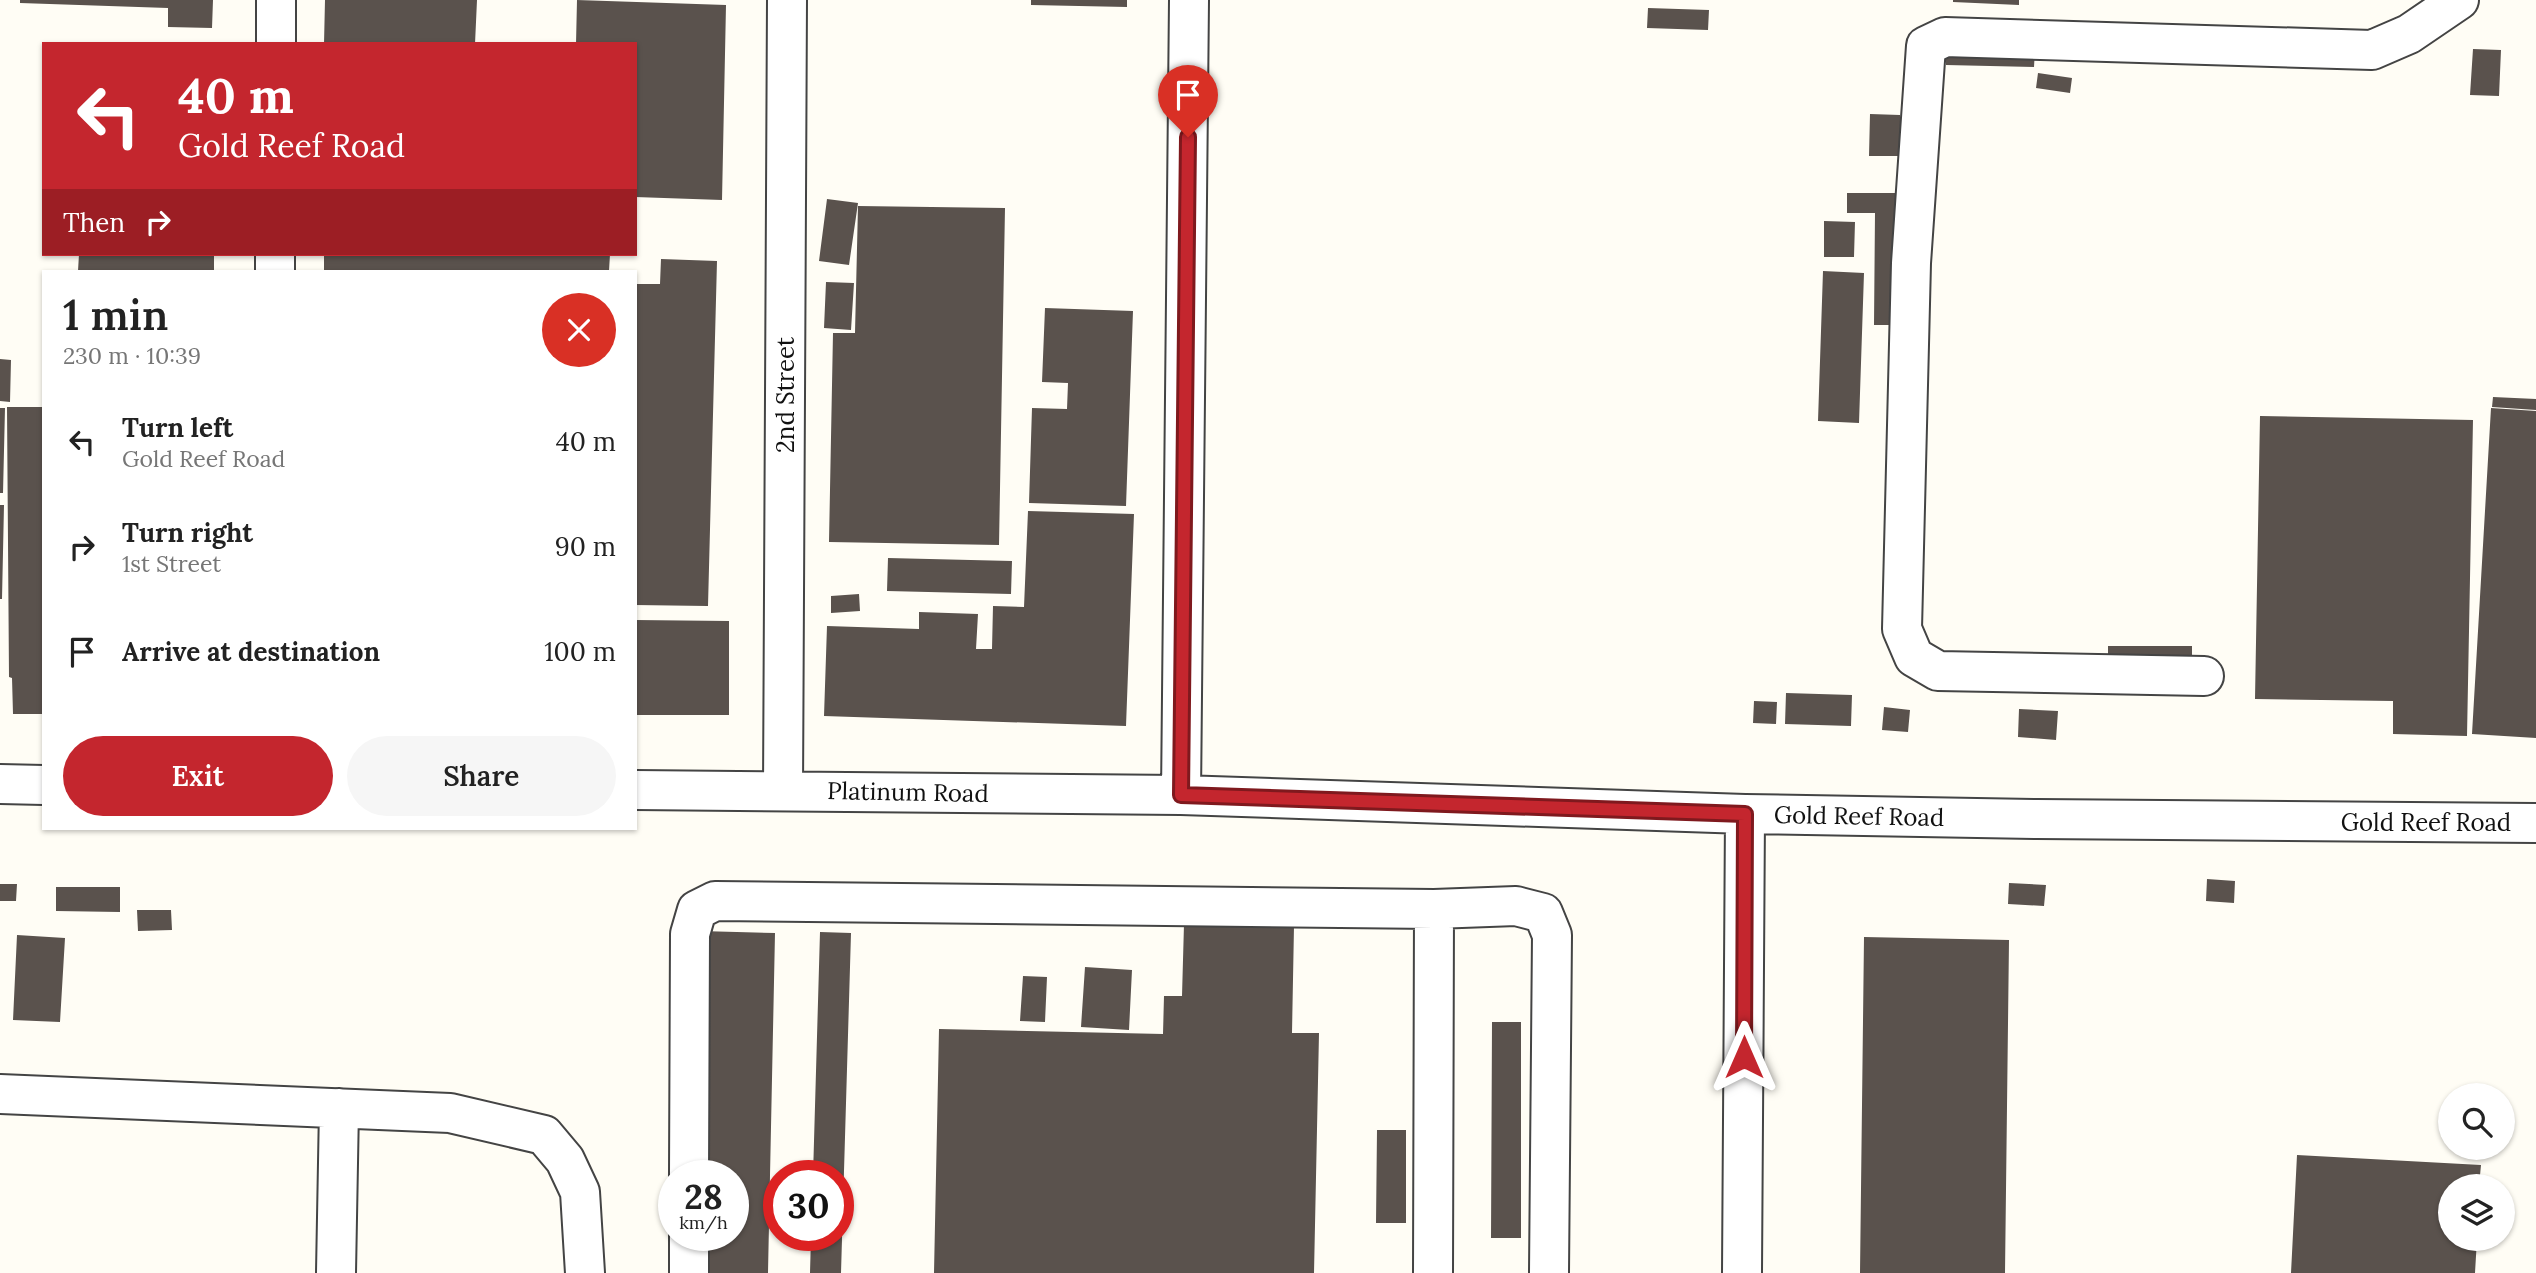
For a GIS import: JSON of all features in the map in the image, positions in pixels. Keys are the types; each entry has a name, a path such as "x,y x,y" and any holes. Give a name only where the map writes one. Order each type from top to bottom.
{"street":[{"path":"276,0 276,42"},
{"name":"2nd Street","path":"783,791 787,0"},
{"path":"1181,795 1189,0"},
{"path":"2204,676 1938,671 1914,657 1902,629 1902,616 1910,263 1926,46 1945,37 2372,50 2409,34 2459,0"},
{"path":"0,784 42,785"},
{"name":"Platinum Road","path":"637,790 1181,795"},
{"name":"Gold Reef Road","path":"1181,795 1745,814 2536,823"},
{"path":"1742,1273 1745,814"},
{"path":"689,1160 690,934 697,910 715,901 1434,909 1516,905 1543,913 1552,935 1549,1273"},
{"path":"1433,1273 1434,909"},
{"path":"0,1094 450,1113 544,1135 565,1160 580,1192 585,1273"},
{"path":"337,1273 339,1108"},
{"path":"689,1251 689,1273"}],"building":[{"path":"20,0 213,0 212,28 168,27 168,8 20,3"},
{"path":"325,0 477,0 475,42 324,42"},
{"path":"577,0 726,5 722,200 637,197 637,42 576,42"},
{"path":"1031,0 1127,0 1127,7 1031,5"},
{"path":"2019,0 2019,5 1953,2"},
{"path":"1648,8 1709,10 1708,30 1647,28"},
{"path":"1946,47 2035,49 2034,67 1946,65"},
{"path":"2473,49 2501,50 2499,96 2470,95"},
{"path":"2038,73 2072,78 2070,93 2036,88"},
{"path":"1870,114 1900,115 1900,156 1869,156"},
{"path":"1847,193 1897,193 1896,325 1874,325 1875,213 1847,213"},
{"path":"827,199 858,203 849,265 819,261"},
{"path":"858,206 1005,208 999,545 829,542 833,333 855,333"},
{"path":"1824,221 1855,222 1854,257 1824,257"},
{"path":"79,256 214,256 214,270 78,270"},
{"path":"324,256 610,256 609,270 324,270"},
{"path":"661,259 717,261 708,606 637,605 637,284 660,284"},
{"path":"1823,271 1864,273 1859,423 1818,421"},
{"path":"826,282 854,283 851,330 824,328"},
{"path":"1045,308 1133,311 1126,506 1029,503 1032,408 1067,409 1068,383 1042,382"},
{"path":"0,359 11,360 10,402 0,401"},
{"path":"2493,397 2536,399 2536,410 2492,407"},
{"path":"7,407 42,407 42,714 13,714 12,678 9,677"},
{"path":"0,408 5,408 3,493 0,493"},
{"path":"2491,408 2536,411 2536,738 2472,734"},
{"path":"2260,416 2473,420 2467,736 2393,734 2393,701 2255,699"},
{"path":"0,505 4,505 2,599 0,599"},
{"path":"1028,511 1134,514 1126,726 824,716 827,626 919,629 919,612 978,614 976,649 992,649 993,606 1024,607"},
{"path":"888,558 1012,561 1011,594 887,591"},
{"path":"859,594 860,611 831,613 831,596"},
{"path":"637,620 729,621 729,715 637,715"},
{"path":"2108,646 2192,646 2192,671 2108,671"},
{"path":"1786,693 1852,695 1851,726 1785,724"},
{"path":"1754,701 1777,702 1776,724 1753,723"},
{"path":"1884,707 1910,710 1908,732 1882,730"},
{"path":"2019,709 2058,711 2056,740 2018,737"},
{"path":"2207,879 2235,881 2234,903 2206,901"},
{"path":"2009,883 2046,885 2044,906 2008,904"},
{"path":"0,884 17,884 16,901 0,901"},
{"path":"56,887 120,887 120,912 56,911"},
{"path":"137,910 171,910 172,930 138,931"},
{"path":"1184,924 1294,926 1292,1033 1319,1033 1314,1273 934,1273 939,1029 1163,1034 1164,996 1182,996"},
{"path":"700,931 775,933 770,1160 763,1160 763,1251 768,1251 768,1273 693,1273 694,1251 749,1251 749,1160 695,1160"},
{"path":"820,932 851,933 844,1160 813,1160"},
{"path":"17,935 65,938 60,1022 13,1020"},
{"path":"1864,937 2009,940 2005,1273 1860,1273"},
{"path":"1085,967 1132,970 1129,1030 1081,1027"},
{"path":"1023,976 1047,977 1045,1022 1020,1021"},
{"path":"1492,1022 1521,1022 1521,1238 1491,1238"},
{"path":"1377,1130 1406,1130 1406,1223 1376,1223"},
{"path":"2297,1155 2481,1165 2480,1174 2438,1174 2438,1251 2476,1251 2475,1273 2291,1273"},
{"path":"811,1251 842,1251 841,1273 810,1273"}],"route":[{"path":"1188,137 1181,795 1745,814 1744,1057"}]}
